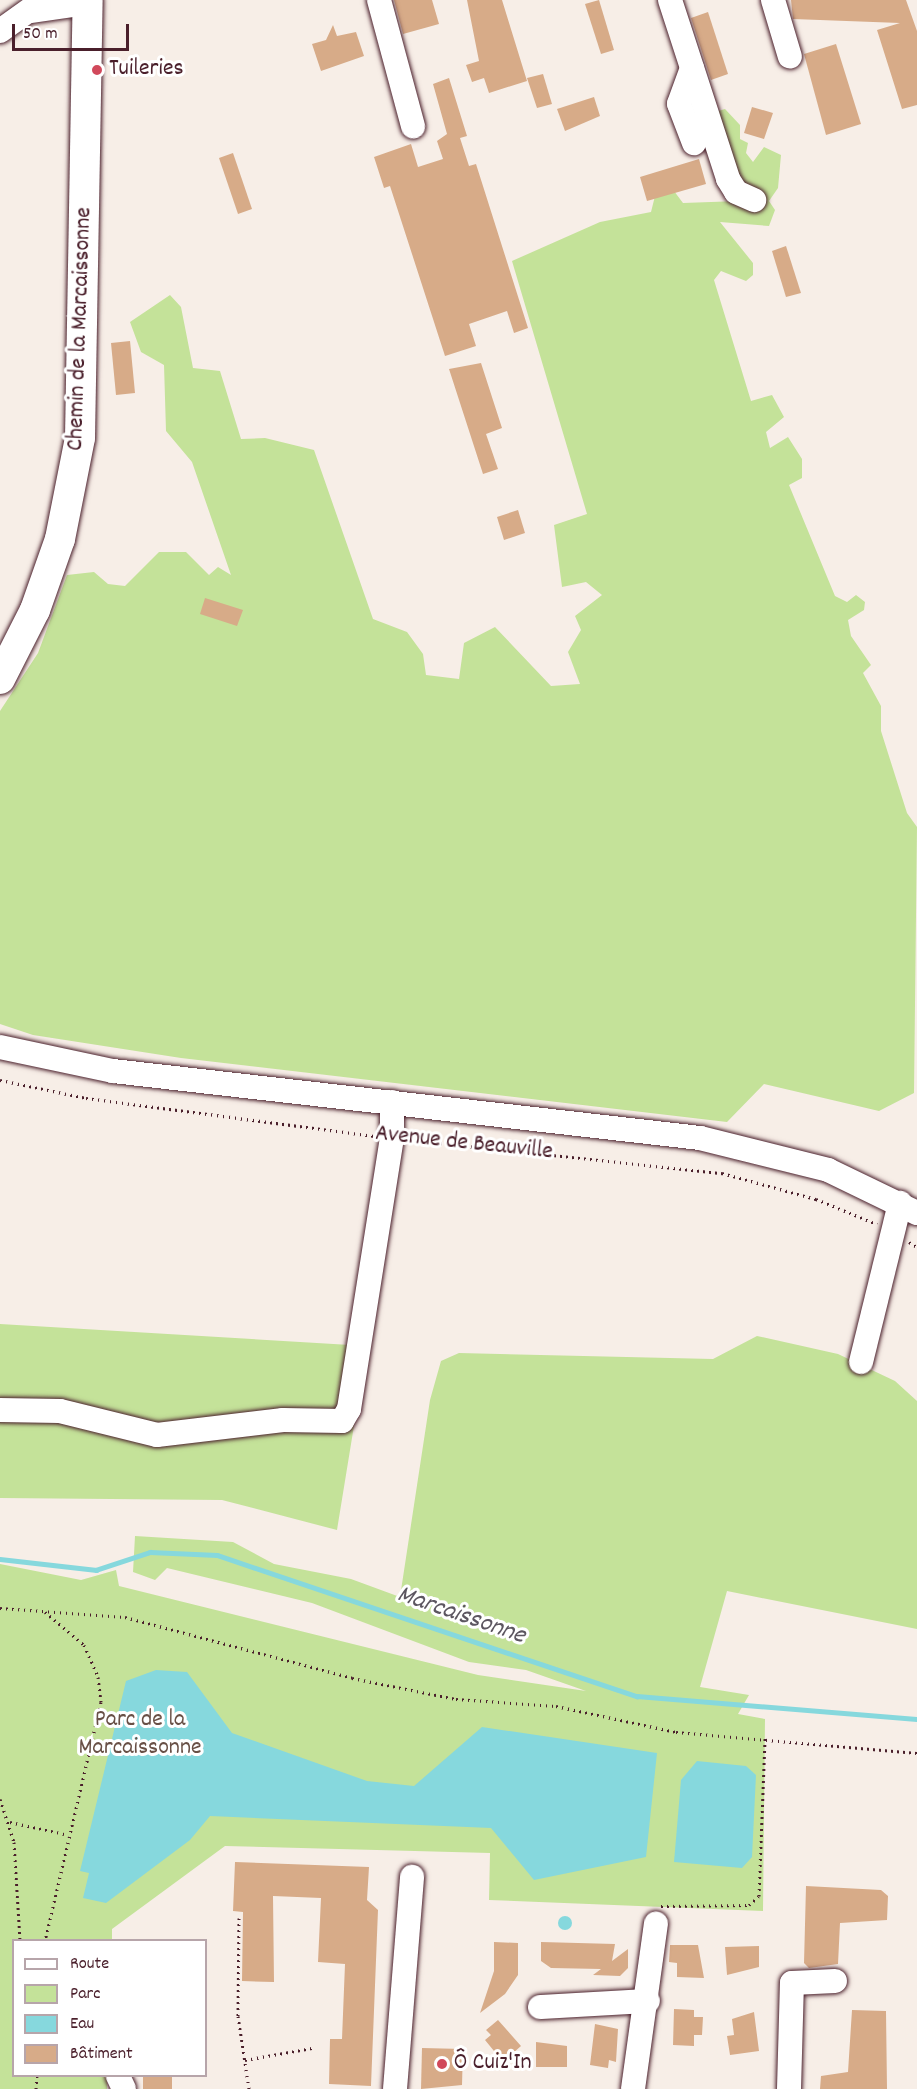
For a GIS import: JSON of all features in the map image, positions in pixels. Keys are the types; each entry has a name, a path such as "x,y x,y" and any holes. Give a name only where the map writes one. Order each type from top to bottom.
{"main road":[{"name":"Chemin de la Marcaissonne","path":"0,680 35,609 60,539 80,438 88,2"}],"street":[{"path":"379,0 413,126"},
{"path":"670,0 728,179 736,192 754,200"},
{"path":"773,0 790,57"},
{"path":"0,31 37,5 88,2"},
{"path":"692,68 679,104 694,143"},
{"name":"Avenue de Beauville","path":"0,1047 113,1071 700,1138 828,1170 912,1207"},
{"path":"0,1410 60,1411 157,1435 283,1420 342,1421 349,1409 392,1138 392,1102"},
{"path":"861,1362 892,1233 912,1207"},
{"path":"395,2089 412,1877"},
{"path":"633,2089 648,2001 656,1924"},
{"path":"789,2089 792,1983 835,1981"},
{"path":"540,2007 648,2001"}],"path":[{"name":"Avenue de Beauville","path":"0,1080 75,1096 392,1138 730,1175 816,1199 892,1233 917,1247"},
{"path":"0,1608 125,1617 352,1678 456,1699 556,1706 676,1732 917,1753"},
{"path":"37,1610 76,1634 90,1656 101,1688 99,1717 45,1939"},
{"path":"656,1924 658,1908 666,1902 749,1905 759,1896 765,1738"},
{"path":"0,1799 10,1822 20,1939"},
{"path":"10,1822 69,1835"},
{"path":"239,1918 238,2016 249,2089"},
{"path":"244,2060 312,2048"}],"green space":[{"path":"725,109 740,125 740,139 748,143 746,153 753,162 764,147 781,155 778,188 769,201 775,210 769,226 720,222 753,263 753,275 746,281 721,271 714,280 751,401 772,395 784,417 766,432 770,448 788,437 802,459 802,478 789,485 835,596 847,602 856,595 865,602 864,610 848,620 851,636 871,665 863,673 881,706 881,731 907,813 917,827 914,1093 879,1111 764,1084 727,1122 181,1058 33,1035 0,1024 0,711 38,653 67,575 94,572 108,584 125,586 159,552 186,552 209,575 218,567 231,575 192,462 166,431 164,365 141,352 130,322 170,295 181,307 193,368 220,371 241,439 265,438 314,450 373,619 407,632 423,654 426,675 459,679 464,643 495,627 551,686 580,684 568,652 581,630 575,616 602,595 586,582 562,587 554,525 587,514 512,261 600,222 651,212 655,196 674,191 683,203 739,201 718,111"},
{"path":"0,1324 367,1346 337,1530 222,1500 0,1498"},
{"name":"Parc de la Marcaissonne","path":"757,1336 838,1354 895,1381 917,1401 917,1629 727,1591 700,1687 749,1695 738,1714 765,1719 763,1911 489,1900 490,1853 225,1846 112,1929 112,1939 12,1939 12,2077 107,2077 107,2089 0,2089 0,1564 81,1580 116,1570 119,1586 478,1675 586,1691 526,1670 469,1662 312,1603 167,1568 155,1580 133,1572 135,1536 233,1542 274,1564 351,1579 400,1597 430,1400 441,1361 459,1353 713,1359"}],"water":[{"path":"156,1670 187,1672 232,1733 367,1781 414,1786 482,1727 657,1753 646,1857 534,1880 491,1828 210,1816 190,1840 106,1903 83,1898 89,1873 80,1871 126,1681"},
{"path":"697,1761 746,1766 756,1775 752,1857 742,1868 674,1862 681,1780"},
{"path":"562,1916 568,1916 572,1923 568,1930 562,1930 558,1926 558,1920"}],"building":[{"path":"394,0 432,0 439,24 403,34"},
{"path":"467,0 502,0 527,81 489,93 484,78 472,82 466,65 479,61"},
{"path":"599,0 614,50 601,54 585,4"},
{"path":"791,0 906,0 917,31 917,105 902,109 877,30 900,23 793,19"},
{"path":"708,12 728,74 711,80 691,18"},
{"path":"333,25 337,36 356,32 364,56 321,71 312,44 326,40"},
{"path":"836,44 861,124 826,135 804,54"},
{"path":"543,74 552,104 537,108 527,78"},
{"path":"449,78 467,136 460,138 469,166 476,164 528,328 514,333 507,311 469,324 476,346 445,356 390,186 384,188 374,157 411,144 418,167 443,159 437,141 447,134 433,84"},
{"path":"594,97 600,116 565,131 557,109"},
{"path":"752,107 773,113 764,139 744,133"},
{"path":"233,153 252,209 238,214 219,158"},
{"path":"699,159 706,184 647,201 640,177"},
{"path":"786,246 801,293 786,297 772,251"},
{"path":"130,341 135,393 116,395 111,343"},
{"path":"481,363 502,428 486,434 498,469 483,474 449,369"},
{"path":"518,510 525,533 504,540 497,517"},
{"path":"205,598 243,610 237,626 200,614"},
{"path":"235,1862 369,1867 367,1900 378,1910 371,2086 329,2084 330,2039 342,2039 345,1964 318,1962 321,1898 273,1896 274,1982 242,1981 243,1912 233,1911"},
{"path":"806,1886 881,1890 888,1896 887,1920 840,1923 838,1964 809,1968 804,1963"},
{"path":"494,1942 518,1943 518,1975 505,1994 480,2013 494,1971"},
{"path":"541,1942 615,1944 612,1961 628,1949 628,1968 620,1976 593,1975 601,1969 551,1968 541,1961"},
{"path":"670,1945 698,1945 704,1978 677,1977 677,1963 669,1962"},
{"path":"759,1946 759,1967 727,1975 725,1947"},
{"path":"674,2009 694,2010 694,2017 703,2017 702,2035 694,2035 694,2046 673,2045"},
{"path":"852,2010 886,2011 887,2089 820,2089 821,2076 848,2072"},
{"path":"754,2012 759,2051 730,2055 727,2036 734,2035 732,2019"},
{"path":"498,2020 521,2046 503,2062 485,2040 491,2035 486,2030"},
{"path":"595,2024 618,2029 616,2062 609,2060 608,2068 590,2065"},
{"path":"536,2042 567,2046 567,2067 536,2067"},
{"name":"Ô Cuiz'In","path":"422,2048 463,2049 462,2085 421,2089"},
{"path":"143,2077 172,2077 172,2089 143,2089"}],"waterway":[{"name":"Marcaissonne","path":"0,1559 96,1570 150,1552 217,1555 637,1696 917,1719"}],"place":[{"name":"Tuileries","path":"97,70"},
{"name":"Ô Cuiz'In","path":"442,2064"}]}
